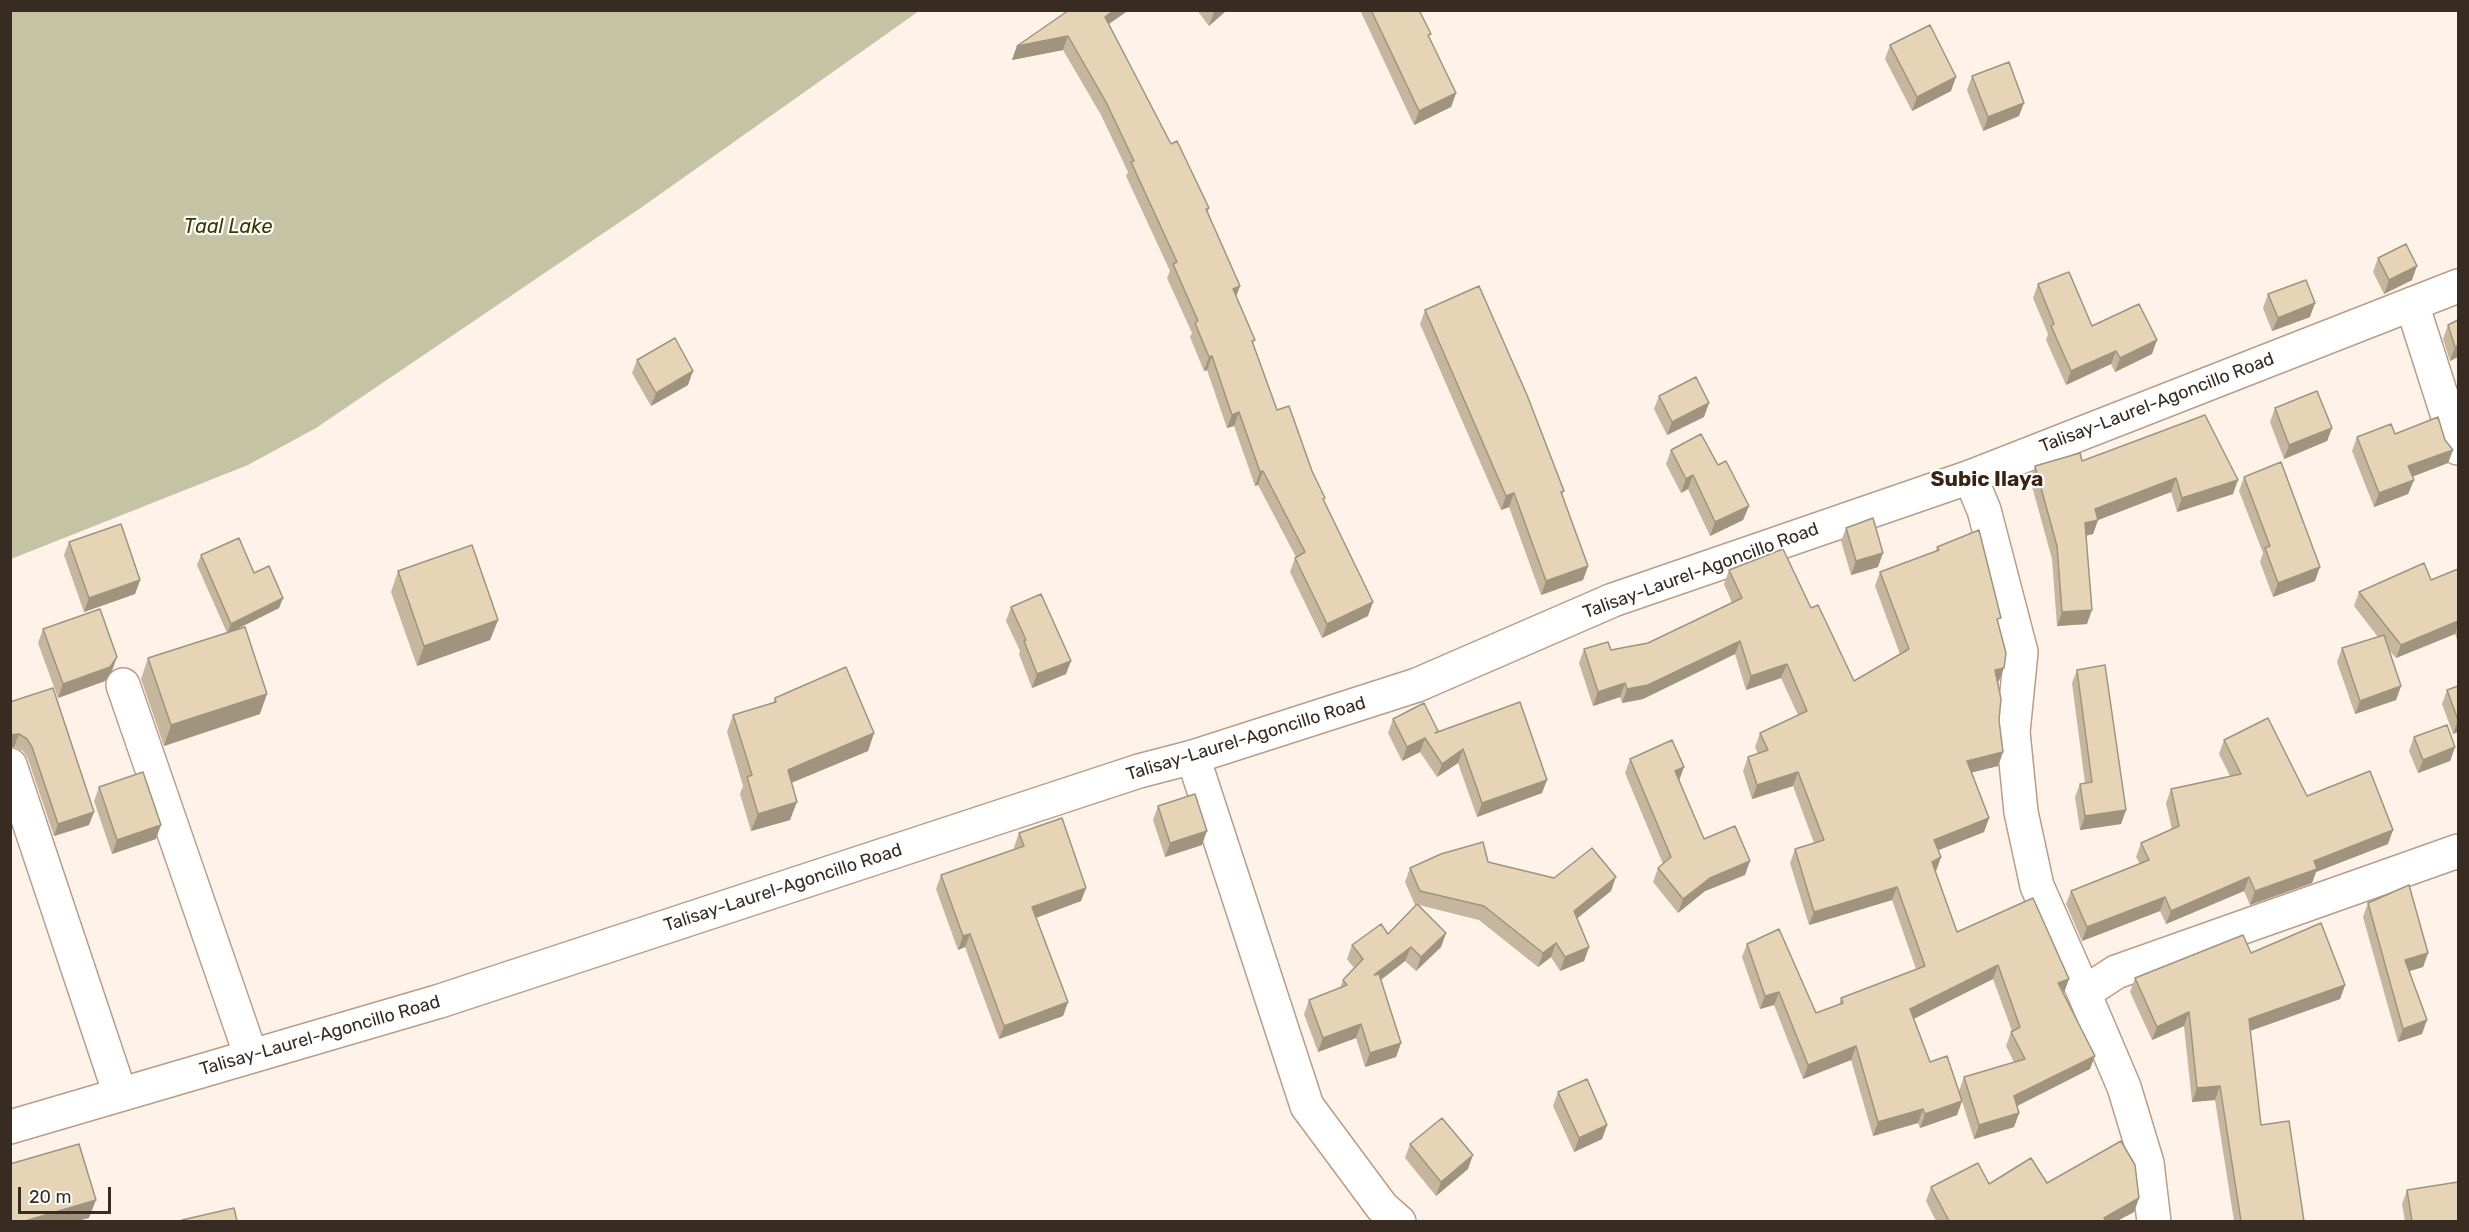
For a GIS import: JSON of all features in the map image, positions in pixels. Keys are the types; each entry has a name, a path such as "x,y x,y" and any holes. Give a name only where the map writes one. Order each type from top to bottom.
{"street":[{"name":"Talisay-Laurel-Agoncillo Road","path":"10,1127 440,1001 1128,775 1193,757 1417,685 1614,600 1970,477 2458,286"},
{"path":"2412,304 2458,448"},
{"path":"1970,477 1984,510 2022,652 2013,732 2021,812 2037,886 2131,1109 2147,1163 2154,1221"},
{"path":"123,685 251,1056"},
{"path":"1193,757 1307,1106 1382,1207 1398,1221"},
{"path":"10,765 120,1094"},
{"path":"2084,993 2116,972 2458,851"}],"water":[{"name":"Taal Lake","path":"11,10 919,11 642,207 316,428 248,465 11,559"}],"building":[{"path":"1069,10 1114,10 1105,17 1171,144 1177,141 1209,208 1206,209 1240,286 1233,289 1255,340 1252,341 1277,410 1289,406 1312,471 1325,498 1323,499 1373,602 1327,624 1295,558 1305,552 1263,471 1260,472 1239,412 1232,415 1212,356 1209,357 1195,323 1198,321 1173,264 1177,262 1106,102 1068,36 1017,46"},
{"path":"1371,10 1419,10 1431,34 1428,35 1456,93 1419,111"},
{"path":"1930,25 1956,77 1917,97 1890,45"},
{"path":"2009,62 2024,103 1988,117 1972,76"},
{"path":"2406,244 2417,266 2389,280 2378,258"},
{"path":"2069,272 2092,326 2139,304 2157,340 2120,358 2116,351 2071,371 2051,326 2054,324 2038,284"},
{"path":"2306,280 2315,303 2278,318 2268,294"},
{"path":"1479,286 1527,395 1564,491 1561,492 1588,566 1546,581 1514,493 1506,496 1425,310"},
{"path":"2458,320 2458,345 2455,347 2448,325"},
{"path":"675,338 693,371 656,393 637,360"},
{"path":"1696,377 1709,403 1672,422 1659,396"},
{"path":"2317,391 2332,428 2289,445 2275,408"},
{"path":"2205,415 2238,480 2182,498 2176,478 2095,509 2098,520 2085,523 2092,610 2062,612 2057,546 2035,466 2080,453 2082,461"},
{"path":"2438,417 2445,440 2453,450 2408,466 2414,480 2379,493 2357,437 2391,424 2395,434"},
{"path":"1701,434 1718,465 1726,461 1749,506 1715,522 1693,475 1686,479 1671,450"},
{"path":"2281,462 2320,567 2278,583 2265,548 2270,546 2244,477"},
{"path":"1873,518 1883,553 1856,561 1846,528"},
{"path":"121,524 140,580 89,598 69,542"},
{"path":"1979,530 2001,618 1997,619 2006,653 2004,668 1995,670 2001,699 1999,720 2003,752 1967,761 1989,818 1934,840 1941,857 1932,862 1957,932 2033,898 2069,979 2058,983 2095,1056 2014,1096 2019,1113 1979,1125 1964,1077 2025,1059 2011,1032 2020,1027 1998,965 1910,1009 1930,1062 1947,1056 1962,1101 1925,1114 1923,1109 1878,1122 1856,1046 1808,1065 1779,992 1765,996 1747,944 1779,929 1816,1013 1843,1003 1841,998 1925,966 1897,887 1814,912 1795,849 1824,840 1798,772 1757,785 1748,757 1768,750 1760,733 1807,711 1787,664 1751,676 1740,641 1648,685 1627,689 1625,683 1598,692 1584,649 1608,642 1611,650 1648,643 1742,598 1729,570 1783,549 1811,608 1818,605 1854,681 1909,649 1880,572 1939,550 1937,547"},
{"path":"239,538 254,573 269,566 283,598 231,624 201,555"},
{"path":"472,545 498,620 424,646 398,571"},
{"path":"2424,563 2431,580 2458,569 2458,621 2401,645 2359,592"},
{"path":"1041,594 1071,661 1037,674 1024,641 1026,640 1011,607"},
{"path":"100,609 117,657 110,667 63,684 43,629"},
{"path":"245,627 267,694 171,725 148,658"},
{"path":"2384,635 2401,686 2360,701 2342,648"},
{"path":"2105,665 2126,810 2085,816 2080,784 2092,782 2077,670"},
{"path":"846,667 874,733 788,770 797,802 758,814 747,777 752,775 733,715 776,702 775,698"},
{"path":"2458,686 2458,720 2447,690"},
{"path":"53,688 94,812 58,824 32,747 27,739 19,734 10,735 10,702"},
{"path":"1520,702 1547,780 1482,803 1463,749 1442,764 1425,738 1407,747 1393,719 1424,703 1438,731 1435,733"},
{"path":"2268,718 2307,796 2370,771 2393,830 2314,861 2317,869 2255,891 2249,877 2171,911 2165,897 2087,927 2071,891 2149,860 2141,843 2179,826 2171,789 2241,774 2224,740"},
{"path":"2447,725 2455,747 2423,760 2414,737"},
{"path":"1672,740 1684,767 1675,771 1704,839 1735,826 1750,861 1710,878 1683,899 1658,868 1671,857 1630,759"},
{"path":"143,772 161,825 117,840 99,787"},
{"path":"1195,794 1207,831 1170,843 1158,806"},
{"path":"1062,818 1086,888 1032,907 1068,1002 1004,1026 970,934 963,936 941,875 1024,846 1019,833"},
{"path":"1483,842 1488,862 1554,878 1592,848 1616,877 1574,911 1589,947 1565,957 1556,943 1543,953 1484,906 1420,891 1410,868 1441,854"},
{"path":"2409,885 2428,953 2405,960 2427,1020 2403,1029 2368,903"},
{"path":"1417,904 1446,933 1421,957 1411,947 1374,975 1379,974 1401,1043 1370,1053 1361,1024 1323,1038 1309,1000 1347,985 1343,980 1363,959 1352,945 1381,924 1388,934"},
{"path":"2321,923 2345,985 2249,1019 2261,1125 2289,1121 2304,1221 2241,1221 2220,1086 2197,1088 2189,1012 2157,1027 2135,978 2243,935 2251,953"},
{"path":"1587,1079 1607,1125 1579,1138 1558,1092"},
{"path":"1442,1118 1473,1155 1441,1182 1410,1144"},
{"path":"2121,1141 2135,1165 2139,1198 2104,1218 2106,1221 1949,1221 1931,1187 1978,1163 1989,1184 2031,1158 2047,1183"},
{"path":"79,1144 96,1200 25,1221 10,1221 10,1164"},
{"path":"2458,1182 2458,1221 2412,1221 2407,1190"},
{"path":"234,1208 237,1221 182,1221 182,1220"}],"district":[{"name":"Subic Ilaya","path":"1987,480"}]}
